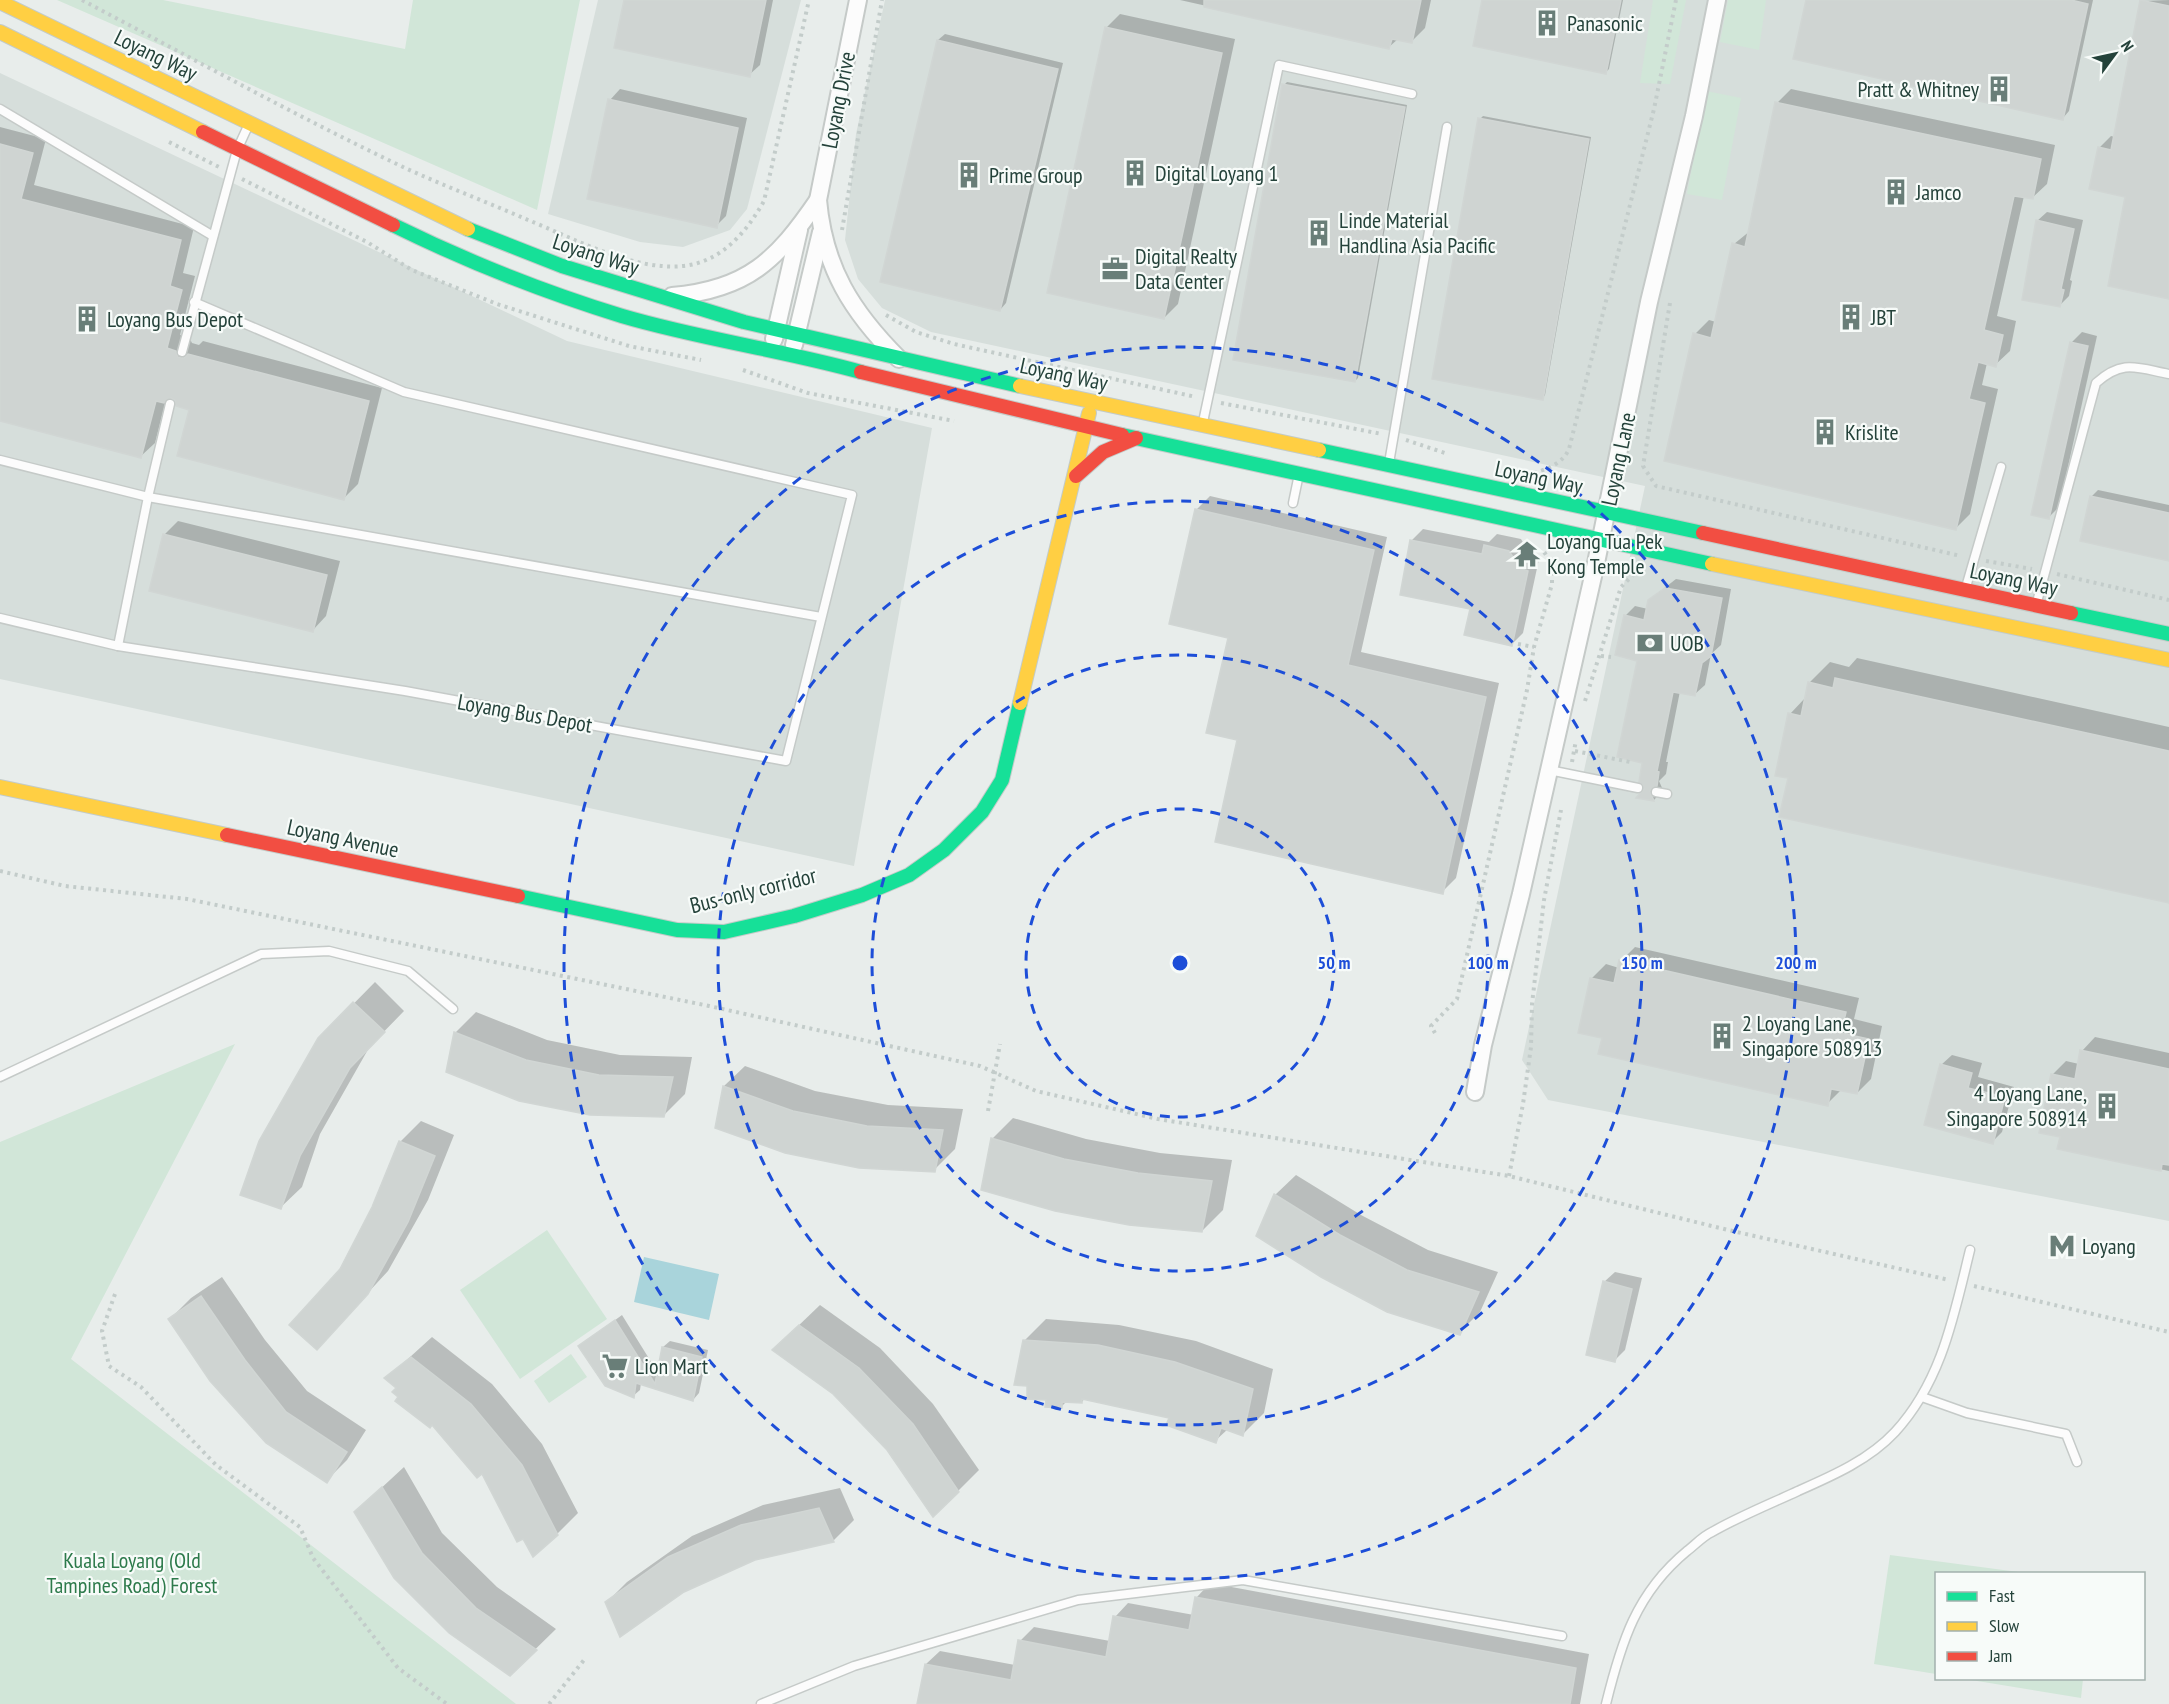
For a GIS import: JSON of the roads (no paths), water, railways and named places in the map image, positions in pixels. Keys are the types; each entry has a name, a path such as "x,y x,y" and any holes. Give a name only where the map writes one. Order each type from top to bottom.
{"main road":[{"name":"Loyang Way","path":"0,2 442,218 562,266 662,297 776,330 900,360 2169,634"},
{"name":"Loyang Way","path":"0,32 433,246 550,292 623,316 792,356 814,359 894,382 1086,427 1602,540 2169,660"},
{"name":"Bus-only corridor","path":"676,930 724,932 794,916 862,895 909,875 944,850 982,812 1002,780 1091,402"},
{"path":"1074,479 1087,462 1103,450 1136,438"},
{"name":"Bus-only corridor","path":"989,769 1011,743"},
{"name":"Loyang Avenue","path":"0,787 676,930"},
{"name":"Bus-only corridor","path":"676,930 791,905 858,885 905,865 938,841 976,794"}],"street":[{"name":"Loyang Drive","path":"858,0 818,200 821,232 847,298 868,328 900,360"},
{"name":"Loyang Lane","path":"1475,1092 1483,1045 1602,540 1649,302 1694,116 1717,0"},
{"name":"Loyang Drive","path":"662,297 705,293 744,276 778,252 818,200"},
{"name":"Loyang Drive","path":"771,351 800,226"},
{"name":"Loyang Drive","path":"792,356 821,232"}],"lane":[{"path":"1202,426 1279,65 1412,94"},
{"path":"0,109 213,236"},
{"path":"182,352 237,150 248,124"},
{"path":"1388,466 1447,127"},
{"name":"Loyang Bus Depot","path":"0,618 118,645 405,692 786,761 852,495 404,392 194,302"},
{"path":"2036,605 2096,383 2110,370 2125,366 2169,374"},
{"path":"118,645 148,497 170,404"},
{"path":"0,460 148,497 821,617"},
{"path":"1965,590 2001,467"},
{"path":"1293,502 1300,474"},
{"path":"1549,770 1638,788"},
{"path":"1656,792 1667,794"},
{"path":"0,1077 261,954 329,951 408,971 453,1009"},
{"path":"1606,1704 1617,1659 1635,1612 1667,1567 1710,1533 1835,1474 1870,1453 1894,1432 1922,1397 1946,1348 1970,1250"},
{"path":"1922,1397 1967,1413 2066,1434 2077,1462"},
{"path":"761,1704 854,1666 1078,1600 1243,1580 1562,1636"}],"water":[{"path":"644,1257 719,1274 709,1320 634,1302"}],"place":[{"name":"Panasonic","path":"1547,23"},
{"name":"Pratt & Whitney","path":"1999,89"},
{"name":"Digital Loyang 1","path":"1135,173"},
{"name":"Prime Group","path":"969,175"},
{"name":"Jamco","path":"1896,192"},
{"name":"Linde Material Handlina Asia Pacific","path":"1319,233"},
{"name":"Digital Realty Data Center","path":"1115,269"},
{"name":"JBT","path":"1851,317"},
{"name":"Loyang Bus Depot","path":"87,319"},
{"name":"Krislite","path":"1825,432"},
{"name":"Loyang Tua Pek Kong Temple","path":"1527,554"},
{"name":"UOB","path":"1650,643"},
{"name":"2 Loyang Lane, Singapore 508913","path":"1722,1036"},
{"name":"4 Loyang Lane, Singapore 508914","path":"2107,1106"},
{"name":"Loyang","path":"2062,1246"},
{"name":"Lion Mart","path":"615,1366"}],"park label":[{"name":"Kuala Loyang (Old Tampines Road) Forest","path":"132,1572"}]}
